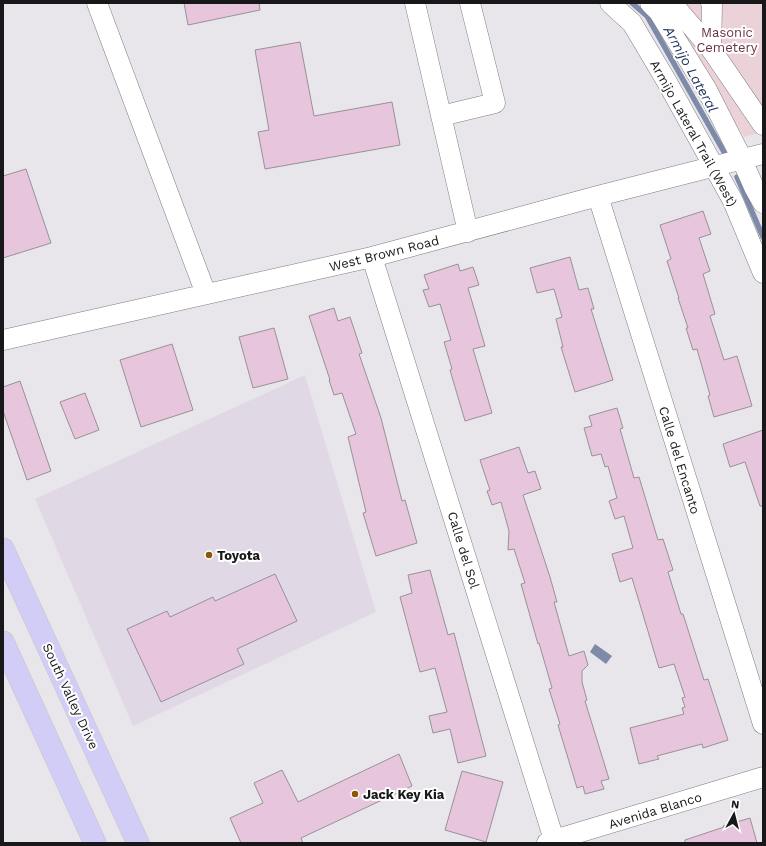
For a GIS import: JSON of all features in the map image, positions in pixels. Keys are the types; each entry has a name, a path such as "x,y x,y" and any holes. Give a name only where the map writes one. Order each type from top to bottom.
{"main road":[{"name":"South Valley Drive","path":"3,549 138,843"},
{"path":"3,642 95,843"}],"street":[{"path":"97,3 206,294"},
{"path":"415,3 468,232"},
{"path":"441,116 495,103 470,3"},
{"name":"Armijo Lateral Trail (West)","path":"610,3 632,24 667,82 733,201 763,273"},
{"path":"650,3 659,12 707,90 763,203"},
{"path":"672,3 711,49 763,124"},
{"path":"711,3 711,49"},
{"name":"West Brown Road","path":"3,340 372,257 598,196 763,154"},
{"name":"Calle del Encanto","path":"598,196 763,724"},
{"name":"Calle del Sol","path":"372,257 552,842"},
{"name":"Avenida Blanco","path":"552,842 763,778"}],"shaded area":[{"name":"Toyota","path":"305,375 376,612 133,726 35,499"}],"green space":[{"name":"Masonic Cemetery","path":"662,3 763,3 763,132 744,137"}],"water":[{"path":"595,644 612,656 606,664 590,652"}],"building":[{"path":"184,3 259,3 260,10 188,25"},
{"path":"300,42 314,116 392,102 400,145 265,169 258,132 269,130 255,50"},
{"path":"26,169 51,243 3,258 3,176"},
{"path":"703,211 711,234 699,238 710,271 703,274 715,314 710,316 724,360 737,356 752,406 714,417 708,396 710,395 697,349 693,350 686,328 688,328 667,261 671,259 660,225"},
{"path":"570,257 579,290 588,288 594,309 591,309 613,380 575,392 561,347 563,347 556,319 562,317 554,289 537,293 530,268"},
{"path":"458,264 460,271 473,267 479,285 468,288 485,346 473,349 492,413 465,421 450,370 452,369 444,342 451,340 440,304 429,307 423,290 429,289 424,275"},
{"path":"334,308 338,321 350,317 362,353 359,354 381,418 402,501 405,500 417,543 376,556 363,513 366,512 348,437 356,434 342,393 334,395 309,316"},
{"path":"274,328 288,379 253,388 239,337"},
{"path":"172,344 193,410 141,427 120,360"},
{"path":"20,381 51,471 27,480 3,411 3,387"},
{"path":"85,393 99,430 75,439 60,402"},
{"path":"617,408 623,428 620,429 634,478 639,477 658,540 663,539 673,570 668,572 681,614 683,614 704,680 708,679 728,740 703,748 702,744 657,756 659,759 639,764 630,728 684,714 682,708 685,707 682,698 685,697 674,664 659,668 632,578 620,582 612,554 633,548 624,516 615,519 609,501 617,498 608,466 605,467 601,454 592,456 584,428 592,426 589,416"},
{"path":"763,430 763,506 760,506 745,462 730,467 723,444"},
{"path":"519,447 528,473 535,471 541,489 523,495 550,577 557,602 554,602 569,656 584,651 588,665 582,671 582,682 587,700 585,701 609,779 601,781 604,789 585,794 583,786 577,788 558,725 560,724 549,689 552,688 521,584 525,583 514,549 508,550 509,531 501,502 492,505 487,491 490,490 480,460"},
{"path":"430,570 448,635 454,633 486,756 458,763 450,729 433,733 429,716 447,712 435,668 420,672 400,597 412,593 408,575"},
{"path":"275,574 297,621 237,649 244,664 161,702 127,629 167,611 170,617 213,597 215,601"},
{"name":"Jack Key Kia","path":"399,754 412,786 301,838 303,843 241,843 230,818 263,803 254,783 282,770 298,802"},
{"path":"462,771 503,782 486,842 445,830"},
{"path":"750,818 757,843 685,843 685,840"}],"waterway":[{"name":"Armijo Lateral","path":"632,3 647,16 724,152"},
{"name":"Armijo Lateral","path":"737,177 763,237"}],"place":[{"name":"Toyota","path":"209,555"},
{"name":"Jack Key Kia","path":"355,794"}]}
